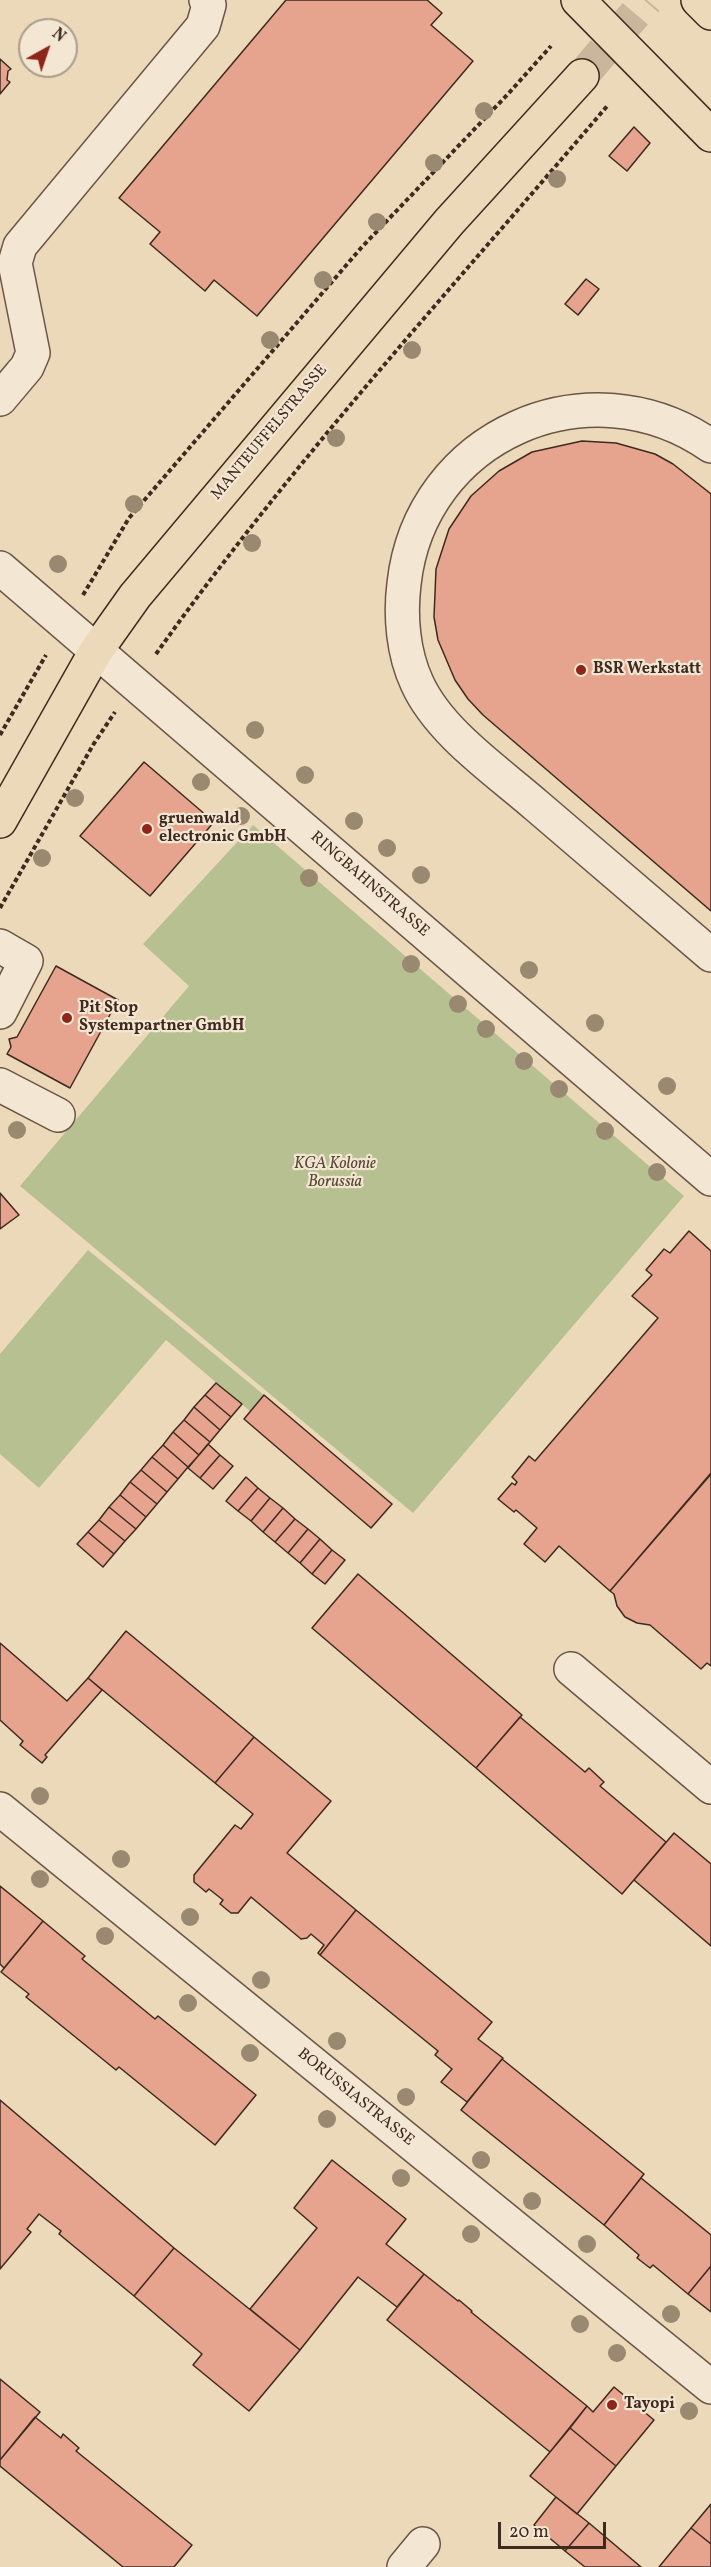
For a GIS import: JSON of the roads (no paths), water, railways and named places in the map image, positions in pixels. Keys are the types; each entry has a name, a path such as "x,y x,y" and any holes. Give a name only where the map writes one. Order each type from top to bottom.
{"main road":[{"path":"578,0 711,135"},
{"path":"698,0 711,13"},
{"name":"MANTEUFFELSTRASSE","path":"0,821 96,651 163,560 449,222 582,76"}],"street":[{"path":"0,399 27,367 33,353 15,262 20,246 203,26 209,5 206,0"},
{"path":"711,446 676,426 653,417 607,409 566,412 524,424 483,447 466,461 434,497 413,540 402,599 403,627 408,657 416,681 429,706 468,747 711,955"},
{"name":"RINGBAHNSTRASSE","path":"0,568 711,1179"},
{"path":"0,946 26,961 0,1012"},
{"path":"0,1085 58,1115"},
{"path":"571,1669 711,1787"},
{"name":"BORUSSIASTRASSE","path":"0,1809 711,2387"}],"tunnel":[{"path":"582,76 647,0"}],"place":[{"name":"BSR Werkstatt","path":"581,670"},
{"name":"gruenwald electronic GmbH","path":"147,829"},
{"name":"Pit Stop Systempartner GmbH","path":"67,1018"},
{"name":"Tayopi","path":"612,2405"}],"park label":[{"name":"KGA Kolonie Borussia","path":"335,1174"}]}
